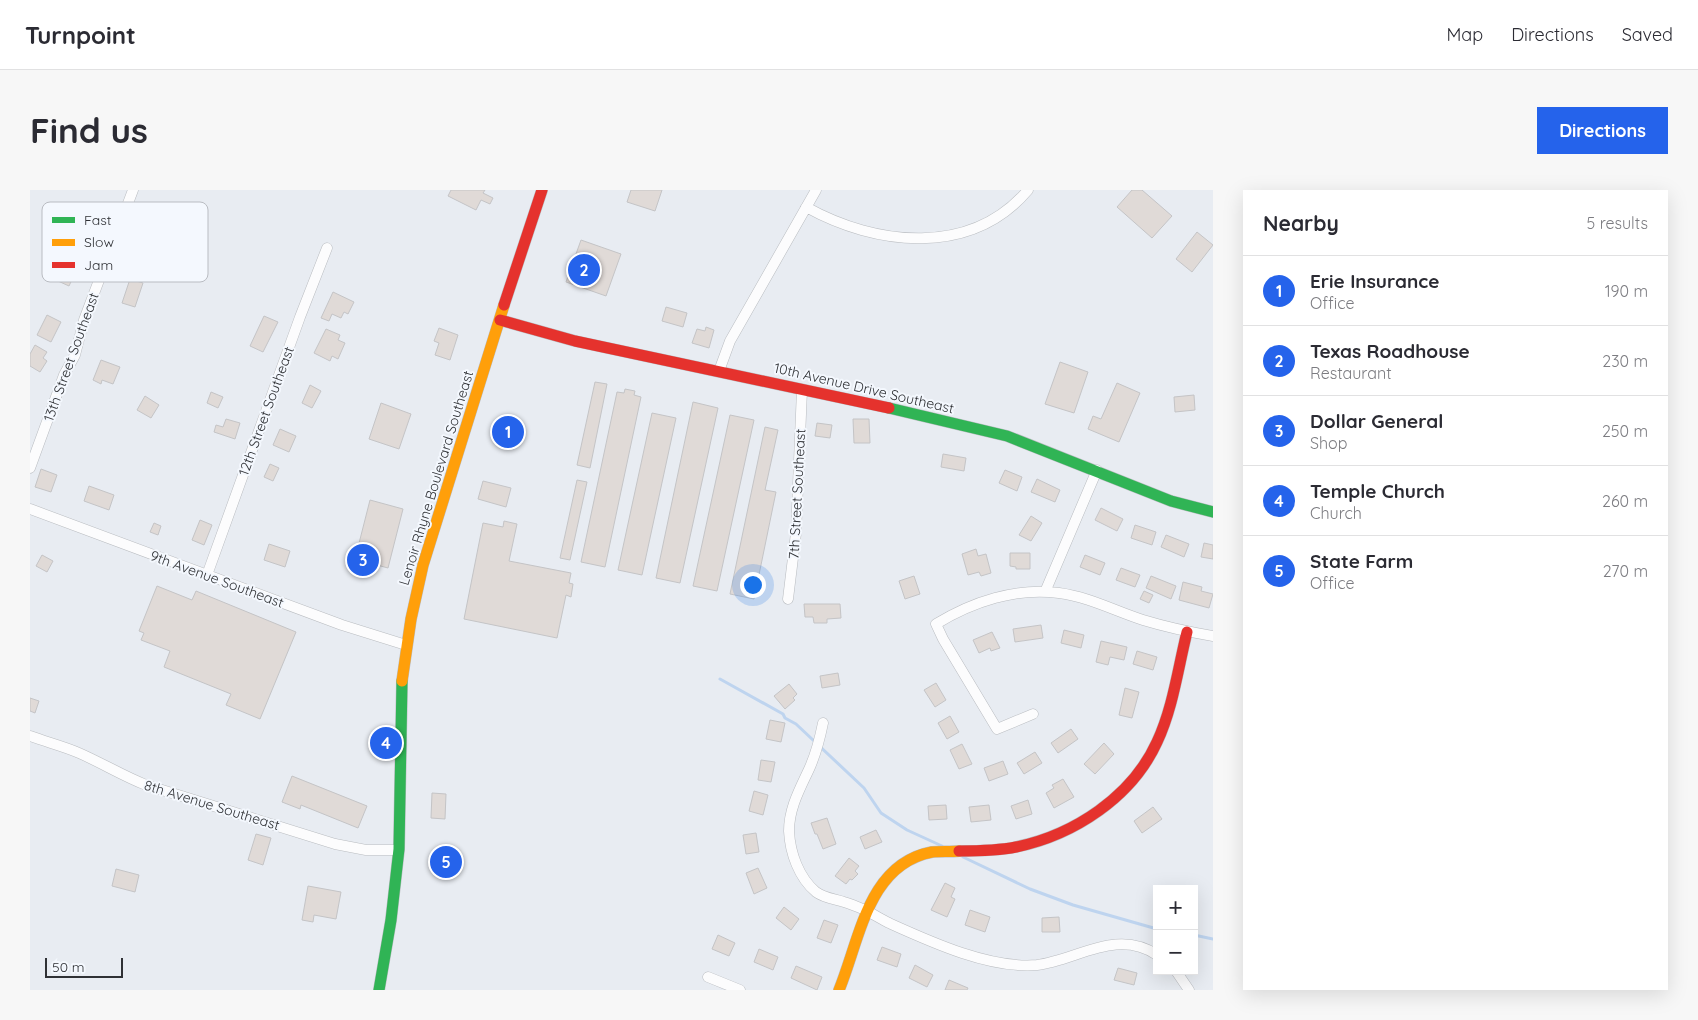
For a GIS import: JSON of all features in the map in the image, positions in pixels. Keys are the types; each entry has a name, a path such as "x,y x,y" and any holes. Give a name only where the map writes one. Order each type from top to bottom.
{"street":[{"name":"13th Street Southeast","path":"128,202 133,190"},
{"name":"Lenoir Rhyne Boulevard Southeast","path":"379,990 400,850 402,716 406,645 419,584 435,524 542,190"},
{"path":"719,371 730,342 816,190"},
{"path":"806,207 846,226 872,233 933,238 957,234 990,221 1012,206 1028,190"},
{"name":"12th Street Southeast","path":"207,575 300,317 327,248"},
{"name":"13th Street Southeast","path":"30,468 64,375 75,354 84,320 98,282"},
{"name":"10th Avenue Drive Southeast","path":"500,320 575,341 938,419 1008,436 1172,501 1213,512"},
{"name":"7th Street Southeast","path":"788,599 796,534 802,390"},
{"path":"1045,592 1096,470"},
{"name":"9th Avenue Southeast","path":"30,509 342,625 406,645"},
{"path":"1033,714 997,729 936,624 961,610 987,600 1018,594 1045,592 1060,593 1089,600 1142,620 1188,632 1213,636"},
{"path":"839,990 873,895 894,869 909,859 933,852 1003,849 1047,838 1079,822 1119,795 1141,771 1157,742 1188,632"},
{"path":"823,723 816,751 792,808 789,831 792,849 801,874 807,884 816,892 868,911 887,922 943,945 981,959 1004,964 1038,964 1115,944 1141,947 1153,953"},
{"name":"8th Avenue Southeast","path":"30,736 75,751 129,779 335,844 366,850 400,850"},
{"path":"1179,975 1189,990"},
{"path":"708,977 740,990"}],"building":[{"path":"451,190 485,190 483,193 493,198 490,204 481,200 476,210 448,196"},
{"path":"631,190 662,190 655,211 627,202"},
{"path":"1132,190 1142,190 1172,216 1152,238 1117,207"},
{"path":"1197,232 1213,245 1192,272 1176,259"},
{"path":"581,240 621,254 606,296 566,282"},
{"path":"60,282 71,282 69,286"},
{"path":"129,282 143,283 135,307 122,303"},
{"path":"333,292 354,302 348,314 344,312 341,318 332,314 329,321 321,318"},
{"path":"666,307 687,313 683,327 662,321"},
{"path":"47,315 61,322 51,342 37,335"},
{"path":"264,316 278,322 263,352 250,346"},
{"path":"706,327 714,330 709,348 692,343 697,329 705,331"},
{"path":"439,328 458,335 450,360 435,355 439,343 434,341"},
{"path":"326,329 340,335 338,340 345,343 338,359 332,356 330,361 314,353"},
{"path":"35,345 47,352 43,358 47,361 40,372 30,366 30,354"},
{"path":"101,360 120,367 113,384 102,380 101,384 93,380"},
{"path":"1060,362 1088,372 1074,413 1045,404"},
{"path":"595,382 607,384 590,468 577,465"},
{"path":"1117,383 1140,393 1119,442 1088,429 1093,416 1101,419"},
{"path":"310,385 321,391 312,408 302,403"},
{"path":"625,389 635,391 634,395 641,397 605,567 581,562 617,392 624,393"},
{"path":"211,392 223,397 218,408 207,403"},
{"path":"1194,395 1195,410 1175,412 1174,397"},
{"path":"145,396 159,405 151,418 137,410"},
{"path":"693,402 718,408 680,583 656,578"},
{"path":"381,403 411,414 399,449 369,439"},
{"path":"652,413 676,418 642,575 618,570"},
{"path":"730,415 754,420 717,591 693,586"},
{"path":"226,419 240,423 235,439 214,432 216,425 223,427"},
{"path":"504,419 521,424 514,449 498,444"},
{"path":"853,419 869,419 870,443 854,443"},
{"path":"817,423 832,425 830,438 815,436"},
{"path":"765,427 778,430 765,490 776,492 754,599 730,594"},
{"path":"280,429 296,436 289,452 273,445"},
{"path":"943,454 966,458 964,471 941,467"},
{"path":"270,464 279,468 273,481 264,477"},
{"path":"41,469 57,475 51,492 35,487"},
{"path":"1005,470 1022,477 1017,491 999,483"},
{"path":"1037,479 1060,490 1055,502 1031,492"},
{"path":"577,480 587,482 570,560 560,558"},
{"path":"483,481 511,488 506,507 478,499"},
{"path":"89,486 114,495 109,510 84,501"},
{"path":"370,500 403,509 388,568 355,559"},
{"path":"1101,508 1123,519 1117,531 1095,520"},
{"path":"1031,516 1042,523 1031,541 1019,535"},
{"path":"200,520 212,525 204,545 192,540"},
{"path":"504,521 517,524 509,561 571,573 569,583 573,584 571,597 566,595 557,638 464,619 483,523 503,527"},
{"path":"154,523 161,526 158,535 150,532"},
{"path":"1135,525 1156,532 1152,545 1131,538"},
{"path":"1166,535 1189,544 1184,557 1161,547"},
{"path":"1204,543 1213,545 1213,559 1201,557"},
{"path":"269,544 290,551 285,567 264,560"},
{"path":"976,549 978,556 986,554 991,573 981,576 979,572 968,575 962,554"},
{"path":"1010,553 1030,553 1030,569 1016,569 1016,567 1010,566"},
{"path":"42,555 53,561 47,572 36,566"},
{"path":"1085,555 1105,563 1100,575 1080,567"},
{"path":"1121,568 1140,575 1135,587 1116,580"},
{"path":"914,576 920,594 905,599 899,581"},
{"path":"1151,576 1176,586 1171,599 1146,588"},
{"path":"1183,582 1202,587 1201,591 1213,594 1209,608 1179,600"},
{"path":"157,586 192,600 196,591 296,632 260,719 226,705 231,694 164,667 170,651 141,640 144,633 139,631"},
{"path":"1144,591 1153,595 1149,603 1140,599"},
{"path":"804,604 840,604 841,618 827,619 827,623 814,623 813,617 805,617"},
{"path":"1041,625 1043,638 1015,642 1013,629"},
{"path":"1064,630 1084,635 1081,648 1061,643"},
{"path":"992,632 1000,648 991,651 990,648 979,653 973,640"},
{"path":"1101,641 1127,647 1124,660 1110,657 1108,665 1096,662"},
{"path":"1137,651 1157,657 1153,670 1133,664"},
{"path":"838,673 840,685 822,688 820,676"},
{"path":"936,683 946,700 935,707 924,690"},
{"path":"789,684 797,694 793,698 795,700 785,709 774,696"},
{"path":"1125,688 1139,692 1132,718 1119,715"},
{"path":"30,698 39,701 35,713 30,711"},
{"path":"950,716 959,732 947,739 938,723"},
{"path":"770,720 785,723 781,742 766,739"},
{"path":"1071,729 1078,739 1058,753 1051,743"},
{"path":"1104,743 1114,754 1095,774 1084,764"},
{"path":"962,744 972,764 959,769 950,750"},
{"path":"1035,752 1042,763 1024,774 1017,763"},
{"path":"761,760 775,762 771,782 758,780"},
{"path":"1003,761 1008,774 989,781 984,768"},
{"path":"292,776 367,806 358,828 301,805 300,809 282,802"},
{"path":"1063,779 1074,797 1054,808 1046,793 1054,788 1052,785"},
{"path":"754,791 768,795 763,815 749,811"},
{"path":"432,793 446,794 445,819 431,818"},
{"path":"1028,800 1032,814 1016,819 1011,806"},
{"path":"946,805 947,819 929,820 928,806"},
{"path":"989,805 991,820 971,822 969,807"},
{"path":"1153,807 1162,819 1142,833 1134,821"},
{"path":"827,818 836,844 823,849 811,823"},
{"path":"876,830 882,842 865,849 860,837"},
{"path":"756,833 759,852 746,854 743,835"},
{"path":"256,834 271,838 263,865 248,860"},
{"path":"440,847 455,849 453,870 438,868"},
{"path":"849,858 859,866 855,871 858,874 846,884 835,876"},
{"path":"758,868 767,888 754,894 746,873"},
{"path":"116,869 139,875 135,892 112,886"},
{"path":"945,883 955,888 951,897 955,899 947,917 931,910"},
{"path":"308,886 341,892 336,919 314,915 313,922 302,920"},
{"path":"784,907 799,919 791,930 776,918"},
{"path":"970,910 990,917 985,932 965,925"},
{"path":"1059,917 1060,932 1042,932 1042,918"},
{"path":"824,920 838,925 831,943 817,938"},
{"path":"718,935 735,943 729,956 712,949"},
{"path":"882,947 901,954 897,967 877,960"},
{"path":"759,949 778,957 773,970 754,962"},
{"path":"915,965 933,975 927,987 909,978"},
{"path":"796,966 822,977 817,990 791,978"},
{"path":"1118,968 1137,973 1134,985 1114,980"},
{"path":"949,980 968,988 967,990 945,990"}],"waterway":[{"path":"720,679 783,714 785,718 796,724 864,788 881,813 907,830 942,846"},
{"path":"963,857 1030,889 1073,905 1153,928"},
{"path":"1198,936 1213,939"}],"traffic: fast":[{"path":"889,408 1007,436 1171,501 1213,512"},
{"path":"379,990 391,920 399,849 402,681"}],"traffic: slow":[{"path":"402,681 411,619 423,565 504,305"},
{"path":"839,990 869,906 880,887 893,871 910,859 932,852 959,851"}],"traffic: jam":[{"path":"504,305 542,190"},
{"path":"500,320 575,341 889,408"},
{"path":"959,851 1002,849 1038,841 1080,823 1099,811 1117,796 1133,780 1146,762 1163,729 1187,632"}],"place":[{"name":"Texas Roadhouse","path":"584,270"},
{"name":"Erie Insurance","path":"508,432"},
{"name":"Dollar General","path":"363,560"},
{"name":"Temple Church","path":"386,743"},
{"name":"State Farm","path":"446,862"}]}
